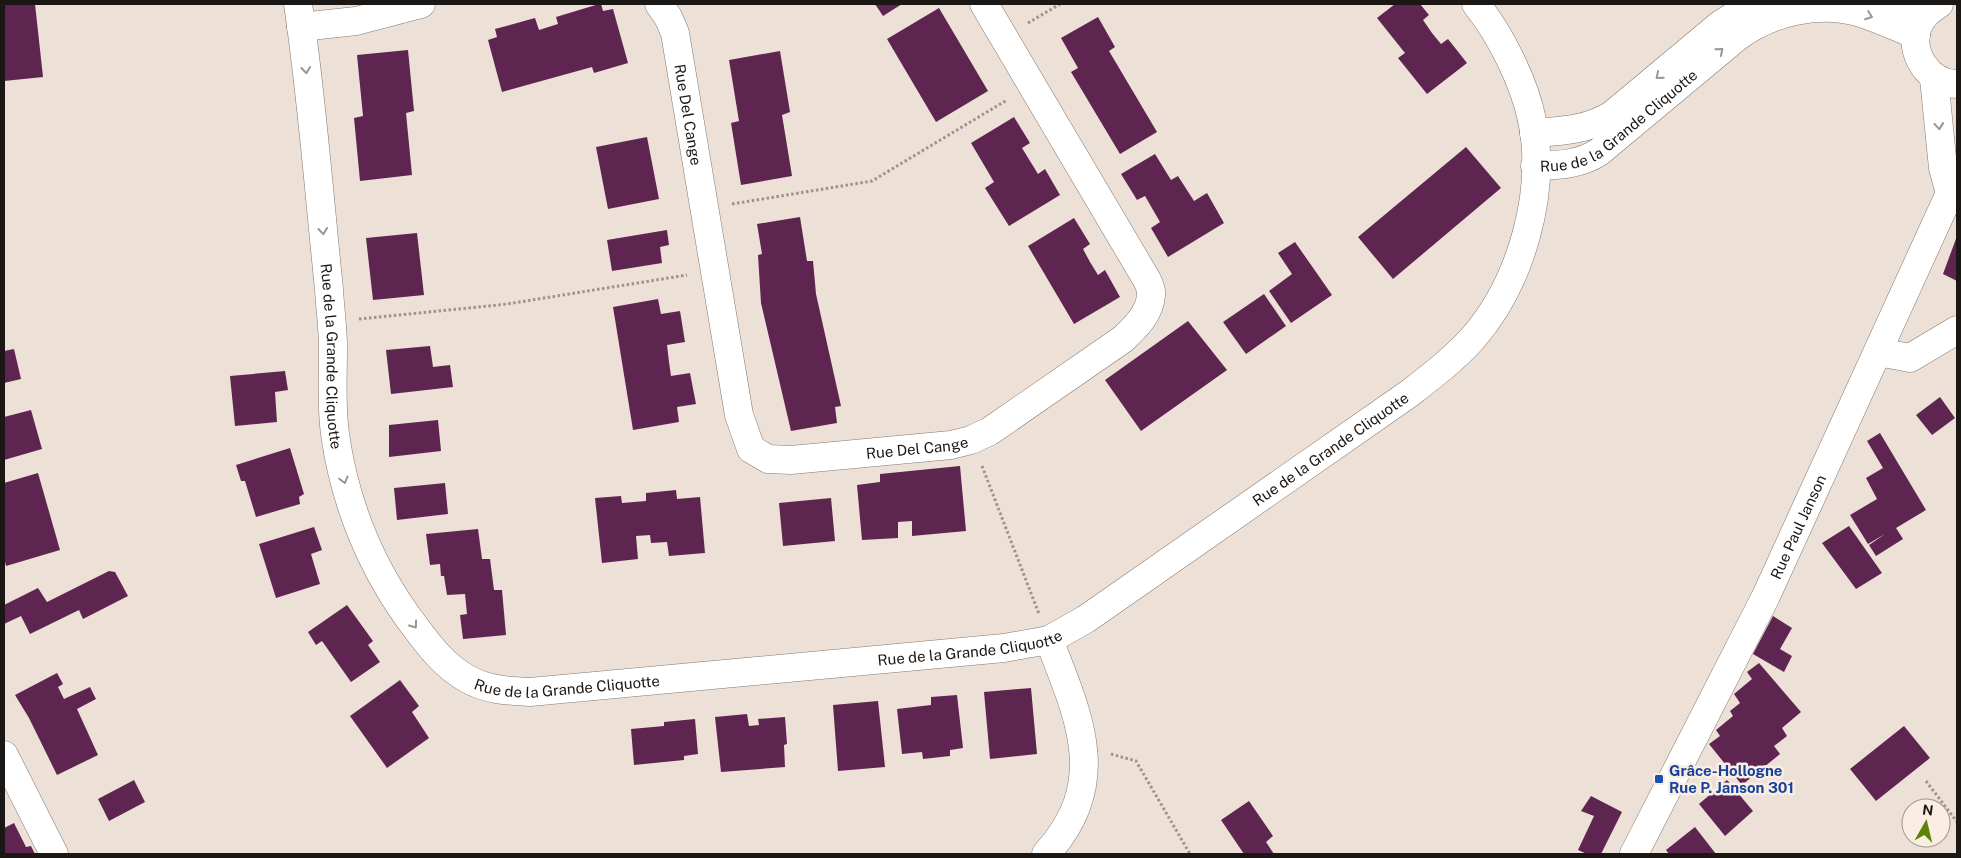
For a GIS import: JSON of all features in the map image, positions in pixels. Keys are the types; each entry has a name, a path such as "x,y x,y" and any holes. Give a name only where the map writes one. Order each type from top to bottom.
{"street":[{"path":"300,16 356,21 421,4"},
{"name":"Rue Del Cange","path":"658,4 668,17 675,33 739,415 751,449 768,459 791,460 928,448 971,440 990,431 1123,339 1137,326 1146,311 1152,294 1147,280 984,4"},
{"path":"1476,4 1497,34 1528,105 1534,133 1535,166"},
{"name":"Rue de la Grande Cliquotte","path":"1534,133 1578,128 1598,123 1612,115 1720,24 1753,4"},
{"path":"1892,4 1926,19 1916,50 1922,64 1946,81"},
{"name":"Rue de la Grande Cliquotte","path":"300,16 332,322 334,432 345,482 369,552 399,603 427,643 445,663 466,678 480,684 508,691 530,692 1004,648 1049,640 1086,619 1410,393 1455,357 1474,336 1493,310 1516,264 1531,214 1535,166 1574,164 1588,159 1599,152 1737,37 1750,28 1777,16 1805,9 1840,9 1872,17 1926,19"},
{"name":"Rue Paul Janson","path":"1634,854 1766,596 1953,191 1943,168 1946,81"},
{"path":"1878,352 1910,358 1957,330"},
{"path":"1046,854 1058,839 1076,806 1084,776 1084,747 1079,720 1049,640"},
{"path":"4,755 54,854"}],"path":[{"path":"1004,37 1060,4"},
{"path":"705,208 872,181 1032,85"},
{"path":"332,322 507,304 715,271"},
{"path":"971,440 1049,640"},
{"path":"1084,747 1136,761 1190,854"},
{"path":"1926,781 1957,822"}],"building":[{"path":"4,4 35,4 43,77 4,81"},
{"path":"601,4 603,11 613,9 628,63 594,73 592,67 502,92 488,40 497,37 495,29 535,18 539,30 558,24 556,17"},
{"path":"875,4 902,4 883,16"},
{"path":"1395,4 1420,4 1429,15 1423,20 1432,33 1441,44 1448,39 1467,63 1427,94 1398,58 1405,53 1377,18"},
{"path":"939,8 988,91 936,122 887,39"},
{"path":"1098,17 1115,47 1109,51 1157,132 1120,154 1071,72 1078,68 1061,38"},
{"path":"408,50 414,111 406,113 412,175 360,181 354,118 363,116 357,55"},
{"path":"780,51 790,112 782,115 792,176 741,185 731,123 739,121 729,60"},
{"path":"1014,117 1030,143 1022,148 1038,174 1045,169 1060,195 1009,226 985,188 994,182 971,143"},
{"path":"647,137 659,199 608,209 596,147"},
{"path":"1466,147 1501,188 1393,279 1358,237"},
{"path":"1155,154 1171,180 1178,176 1194,201 1207,193 1224,223 1168,257 1151,228 1160,222 1145,196 1137,200 1121,174"},
{"path":"800,217 807,261 813,261 816,294 841,406 835,407 837,423 791,431 761,303 758,255 762,254 757,224"},
{"path":"1074,218 1090,244 1083,249 1090,262 1098,275 1105,270 1120,297 1074,324 1028,246"},
{"path":"667,230 669,245 660,247 662,263 612,271 607,240"},
{"path":"417,233 424,295 373,300 366,238"},
{"path":"1957,236 1957,281 1943,274"},
{"path":"1295,242 1332,295 1291,323 1269,291 1292,274 1278,253"},
{"path":"1264,294 1286,326 1246,354 1223,322"},
{"path":"658,299 661,314 680,311 685,342 667,345 671,376 690,373 696,404 677,407 679,422 633,430 613,307"},
{"path":"1188,321 1227,370 1141,431 1105,380"},
{"path":"430,346 433,367 450,365 453,387 391,394 386,350"},
{"path":"14,349 21,379 4,383 4,351"},
{"path":"285,371 288,390 275,392 277,422 235,426 230,376"},
{"path":"1940,397 1955,418 1932,435 1916,415"},
{"path":"31,410 42,449 4,460 4,417"},
{"path":"438,420 441,451 389,457 389,425"},
{"path":"1880,433 1926,510 1896,528 1903,539 1876,556 1869,545 1885,534 1868,544 1850,515 1877,499 1866,478 1883,468 1867,441"},
{"path":"290,448 304,494 299,497 300,504 256,517 245,481 241,481 236,465"},
{"path":"960,466 966,531 912,536 912,521 898,522 898,538 862,540 857,485 880,482 880,474"},
{"path":"38,473 60,550 6,566 4,557 4,483"},
{"path":"445,483 448,514 397,520 394,488"},
{"path":"676,490 677,499 700,497 705,553 669,556 667,542 651,543 650,535 636,536 638,559 602,563 595,498 621,496 622,503 646,501 646,493"},
{"path":"831,498 835,541 783,546 779,503"},
{"path":"1849,526 1882,573 1856,589 1822,543"},
{"path":"314,527 322,550 311,554 320,584 276,598 259,544"},
{"path":"478,529 482,559 490,559 494,590 502,590 506,635 463,639 460,615 467,614 465,594 447,595 444,576 441,576 440,564 430,565 426,534"},
{"path":"109,571 115,572 128,596 83,619 79,610 30,634 21,616 4,624 4,605 38,588 47,602"},
{"path":"347,605 373,641 368,645 380,662 351,682 322,641 316,645 308,632"},
{"path":"1773,616 1792,628 1780,649 1792,656 1784,672 1753,654"},
{"path":"1759,663 1801,712 1782,728 1787,736 1774,746 1780,754 1742,785 1709,744 1720,736 1716,730 1733,716 1730,711 1740,703 1734,694 1752,679 1747,672"},
{"path":"57,673 63,684 58,687 64,699 90,687 96,699 77,709 98,755 57,775 29,718 15,695"},
{"path":"400,680 419,706 412,712 429,738 387,768 350,716"},
{"path":"1031,688 1037,754 990,759 984,692"},
{"path":"957,695 963,748 950,750 950,756 923,759 922,752 902,754 897,709 931,705 931,697"},
{"path":"878,701 885,767 838,771 833,705"},
{"path":"747,714 749,726 759,725 758,719 785,717 787,744 784,745 785,767 721,772 715,717"},
{"path":"695,719 698,754 684,756 684,760 634,765 631,729 664,726 664,722"},
{"path":"1904,726 1930,758 1876,801 1850,769"},
{"path":"134,780 145,802 109,821 98,799"},
{"path":"1727,780 1753,811 1725,836 1699,804"},
{"path":"1591,796 1622,812 1601,854 1587,854 1578,850 1594,816 1581,811"},
{"path":"1249,801 1273,836 1266,842 1274,854 1244,854 1221,820"},
{"path":"14,823 26,847 31,846 35,854 4,854 4,828"},
{"path":"1695,827 1716,854 1669,854 1666,850"}],"place":[{"name":"Grâce-Hollogne Rue P. Janson 301","path":"1659,779"}]}
